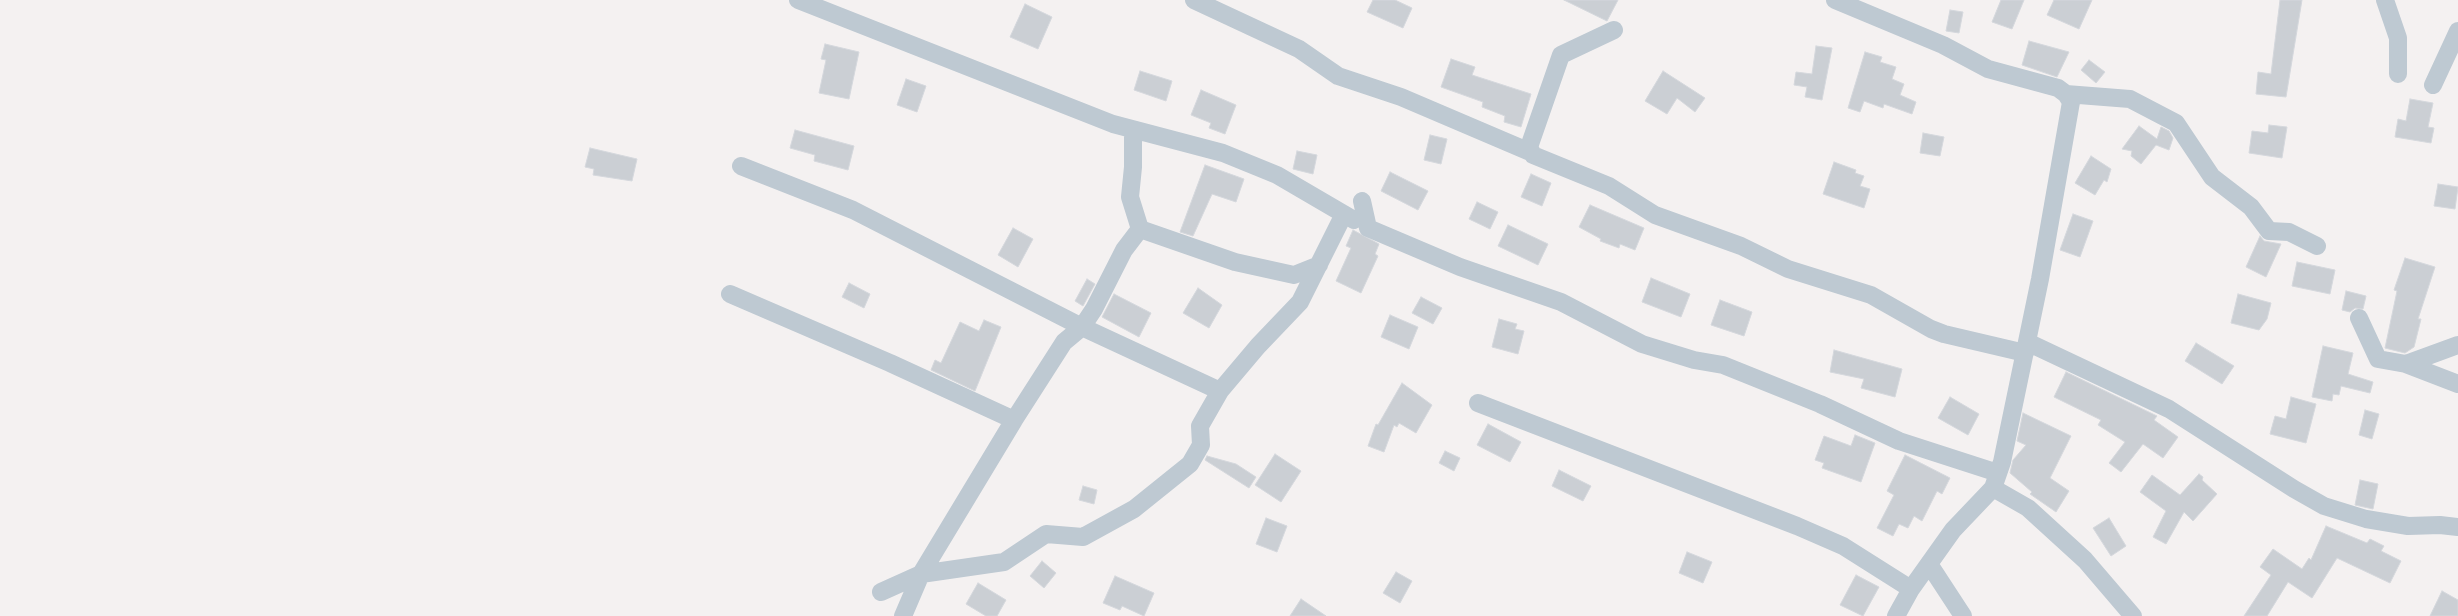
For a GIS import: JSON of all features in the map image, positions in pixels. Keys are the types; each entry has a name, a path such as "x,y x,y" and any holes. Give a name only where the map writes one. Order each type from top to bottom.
{"street":[{"path":"798,0 1023,91 1113,124 1224,153 1277,175 1368,228 1460,266 1561,302 1642,344 1694,360 1723,364 1820,404 1899,441 1996,480 2085,560 2133,616"},
{"path":"1194,0 1299,49 1338,76 1401,97 1608,186 1655,215 1741,246 1788,269 1871,295 1931,329 1944,334 2026,348 2169,409 2294,489 2324,506 2366,519 2391,523 2458,527"},
{"path":"1835,0 1943,45 1988,69 2058,88 2066,94 2071,102 2026,348 1996,480 1953,530 1911,589 1896,616"},
{"path":"2385,0 2398,38 2398,74"},
{"path":"1530,152 1530,147 1562,55 1614,30"},
{"path":"2433,85 2458,31"},
{"path":"2066,94 2130,100 2176,122 2212,177 2251,207 2269,231 2289,232 2317,246"},
{"path":"1133,130 1133,167 1130,197 1140,229"},
{"path":"741,166 853,210 1082,327 1220,390"},
{"path":"1362,201 1368,228"},
{"path":"882,592 921,574 1004,562 1046,534 1083,537 1134,509 1190,464 1201,445 1200,426 1220,390 1300,302 1344,214"},
{"path":"1140,229 1236,262 1294,274 1318,265"},
{"path":"903,616 921,574 1014,420 1064,342 1082,327 1094,309 1124,250 1140,229"},
{"path":"730,294 890,363 1014,420"},
{"path":"2360,318 2378,359 2406,364 2458,384"},
{"path":"2406,364 2458,345"},
{"path":"1478,403 1797,526 1843,546 1911,589"},
{"path":"1929,564 1963,616"}],"building":[{"path":"1373,0 1395,0 1412,8 1403,28 1367,12"},
{"path":"1564,0 1618,0 1607,21"},
{"path":"2001,0 2024,0 2012,29 1992,22"},
{"path":"2054,0 2092,0 2079,29 2047,15"},
{"path":"2280,0 2302,0 2286,97 2256,94 2258,72 2271,74"},
{"path":"1025,4 1052,17 1038,49 1010,37"},
{"path":"1950,10 1963,12 1959,33 1946,31"},
{"path":"2029,41 2069,52 2057,77 2022,65"},
{"path":"825,44 859,52 849,99 819,93 826,60 821,59"},
{"path":"1816,46 1832,48 1822,100 1805,97 1807,87 1794,85 1796,72 1812,74"},
{"path":"1865,52 1882,57 1880,62 1896,67 1892,79 1904,84 1900,95 1916,102 1912,114 1884,104 1883,108 1864,101 1860,112 1848,108"},
{"path":"1451,59 1475,67 1472,75 1531,94 1521,127 1504,122 1505,116 1482,107 1483,102 1441,87"},
{"path":"2089,60 2105,72 2096,83 2081,70"},
{"path":"1140,71 1172,81 1166,101 1134,90"},
{"path":"1663,71 1705,98 1695,112 1677,98 1667,114 1645,101"},
{"path":"906,79 926,86 917,112 897,105"},
{"path":"1201,90 1236,105 1225,134 1209,128 1211,123 1191,115"},
{"path":"2410,99 2433,103 2428,127 2434,128 2431,143 2395,137 2398,119 2406,121"},
{"path":"2269,125 2287,127 2282,158 2249,153 2252,131 2268,133"},
{"path":"2139,126 2157,139 2161,127 2169,131 2173,138 2169,150 2156,145 2141,164 2131,156 2132,151 2122,149"},
{"path":"795,130 854,146 848,170 814,161 815,155 790,148"},
{"path":"1923,133 1944,137 1940,156 1920,153"},
{"path":"1430,135 1447,139 1441,164 1424,160"},
{"path":"590,148 637,159 632,181 593,175 594,169 585,167"},
{"path":"1297,151 1317,155 1313,174 1293,169"},
{"path":"2091,156 2111,169 2107,182 2104,180 2095,195 2075,183"},
{"path":"1834,162 1856,170 1855,173 1864,176 1860,186 1870,189 1864,208 1823,194"},
{"path":"1205,165 1244,179 1236,202 1212,194 1193,236 1180,232"},
{"path":"1390,172 1428,191 1418,210 1381,191"},
{"path":"1531,174 1551,183 1542,206 1521,197"},
{"path":"2438,184 2458,187 2455,209 2434,206"},
{"path":"1477,202 1498,212 1490,229 1469,219"},
{"path":"1590,205 1644,228 1635,250 1620,244 1619,248 1600,241 1601,239 1579,227"},
{"path":"2073,214 2093,221 2080,257 2060,250"},
{"path":"1508,225 1548,244 1538,265 1498,246"},
{"path":"1013,228 1033,239 1018,267 998,255"},
{"path":"1353,230 1379,244 1375,254 1378,256 1361,293 1336,281 1351,248 1346,246"},
{"path":"2260,236 2264,241 2281,244 2266,277 2246,267"},
{"path":"2405,258 2435,267 2418,319 2421,319 2414,347 2405,353 2385,348 2397,291 2394,290"},
{"path":"2297,262 2335,270 2330,294 2292,286"},
{"path":"1651,278 1690,294 1681,317 1642,302"},
{"path":"1087,279 1095,284 1083,306 1075,301"},
{"path":"849,283 870,294 864,308 842,297"},
{"path":"1198,288 1222,305 1209,328 1183,313"},
{"path":"2346,291 2366,296 2363,309 2355,308 2350,312 2342,310"},
{"path":"1114,294 1151,313 1139,337 1102,317"},
{"path":"2238,294 2271,303 2267,319 2259,330 2231,323"},
{"path":"1421,297 1442,308 1433,324 1412,313"},
{"path":"1720,300 1752,312 1744,336 1711,325"},
{"path":"1390,315 1418,327 1409,349 1381,337"},
{"path":"1499,319 1517,324 1515,329 1524,331 1518,354 1492,347"},
{"path":"984,320 1001,327 975,391 931,370 935,360 941,363 960,322 979,331"},
{"path":"2196,343 2234,366 2222,384 2185,361"},
{"path":"2323,346 2353,353 2348,374 2373,382 2370,393 2341,386 2339,395 2333,394 2332,401 2312,397"},
{"path":"1834,350 1902,369 1895,397 1861,388 1864,379 1830,372"},
{"path":"2066,372 2157,416 2154,420 2178,437 2163,458 2143,444 2121,472 2109,463 2125,442 2098,425 2101,420 2054,397"},
{"path":"1402,383 1432,405 1416,433 1399,423 1397,427 1394,425 1384,452 1368,446 1376,424 1378,425"},
{"path":"1950,397 1979,414 1968,435 1938,418"},
{"path":"2291,397 2316,404 2306,443 2270,434 2275,416 2286,419"},
{"path":"2365,410 2379,414 2372,439 2359,435"},
{"path":"2023,413 2071,436 2050,478 2069,491 2056,512 2030,494 2032,492 2010,473 2013,460 2026,445 2017,441"},
{"path":"1488,424 1521,442 1510,462 1477,445"},
{"path":"1855,435 1875,443 1861,482 1822,468 1824,463 1815,460 1824,436 1851,446"},
{"path":"1445,451 1460,458 1454,471 1439,463"},
{"path":"1275,454 1301,471 1281,502 1255,485"},
{"path":"1905,455 1950,478 1942,494 1937,491 1922,521 1914,516 1908,528 1899,524 1893,536 1877,528 1894,495 1887,491"},
{"path":"1207,456 1236,464 1256,477 1249,488 1205,460"},
{"path":"1559,470 1591,486 1583,501 1552,486"},
{"path":"2199,474 2203,477 2202,480 2217,494 2193,521 2184,512 2166,544 2153,537 2166,511 2140,492 2152,475 2180,495"},
{"path":"2360,480 2378,484 2373,509 2355,505"},
{"path":"1083,486 1097,490 1094,504 1079,500"},
{"path":"1266,518 1287,526 1277,552 1256,544"},
{"path":"2109,518 2126,546 2111,556 2093,528"},
{"path":"2326,526 2367,543 2370,539 2384,546 2381,551 2401,561 2390,583 2337,558 2312,598 2288,582 2267,616 2244,616 2271,575 2260,567 2273,549 2302,569 2309,558 2311,560"},
{"path":"1687,552 1712,562 1703,583 1679,573"},
{"path":"1042,561 1056,573 1044,588 1030,576"},
{"path":"1396,572 1412,581 1400,603 1383,593"},
{"path":"1856,575 1879,587 1863,616 1840,605"},
{"path":"1115,576 1154,593 1144,616 1122,606 1120,610 1103,603"},
{"path":"978,583 1006,600 997,616 986,616 966,604"},
{"path":"2442,591 2458,600 2458,616 2430,616"},
{"path":"1301,599 1326,616 1290,616"}]}
